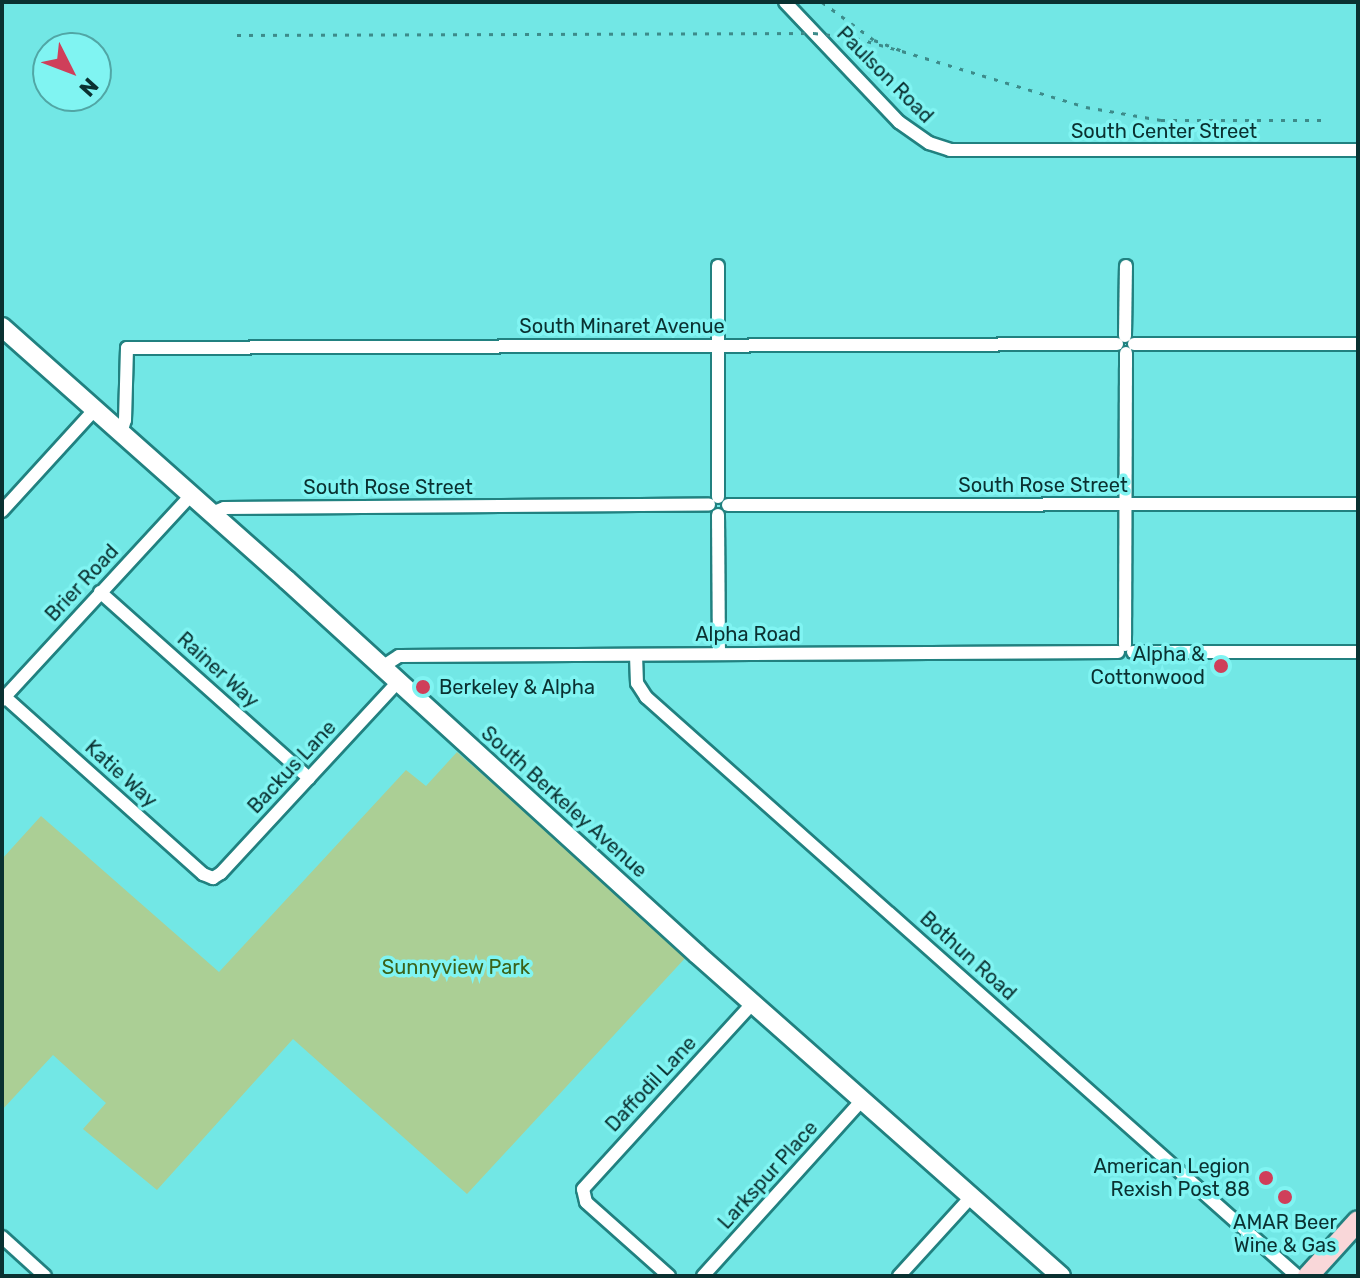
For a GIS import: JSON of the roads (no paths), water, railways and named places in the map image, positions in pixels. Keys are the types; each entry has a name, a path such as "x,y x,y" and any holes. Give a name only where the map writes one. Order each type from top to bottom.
{"main road":[{"path":"1308,1276 1358,1221"}],"street":[{"name":"Paulson Road","path":"785,2 908,130 939,148 971,152"},
{"name":"South Center Street","path":"971,152 1358,150"},
{"path":"718,266 719,654"},
{"path":"1125,650 1126,266"},
{"name":"South Berkeley Avenue","path":"2,327 1061,1276"},
{"name":"South Minaret Avenue","path":"121,433 125,420 127,348 1358,344"},
{"path":"3,507 95,409"},
{"name":"Brier Road","path":"3,698 191,495"},
{"name":"South Rose Street","path":"211,513 224,508 1358,504"},
{"name":"Rainer Way","path":"100,592 309,778"},
{"name":"Alpha Road","path":"382,667 399,656 1125,650 1358,652"},
{"name":"Bothun Road","path":"636,655 637,683 646,697 1297,1276"},
{"name":"Backus Lane","path":"213,878 399,681"},
{"name":"Katie Way","path":"3,698 203,874 213,878"},
{"name":"Daffodil Lane","path":"669,1276 582,1194 585,1185 753,1003"},
{"name":"Larkspur Place","path":"703,1276 862,1100"},
{"path":"899,1276 971,1197"},
{"path":"2,1237 45,1276"}],"railway":[{"path":"822,2 874,40 1086,107 1161,120 1324,120"},
{"path":"237,35 814,33 856,38 902,51"}],"place":[{"name":"Alpha & Cottonwood","path":"1221,666"},
{"name":"Berkeley & Alpha","path":"423,687"},
{"name":"American Legion Rexish Post 88","path":"1266,1178"},
{"name":"AMAR Beer Wine & Gas","path":"1285,1197"}],"park label":[{"name":"Sunnyview Park","path":"456,967"}]}
